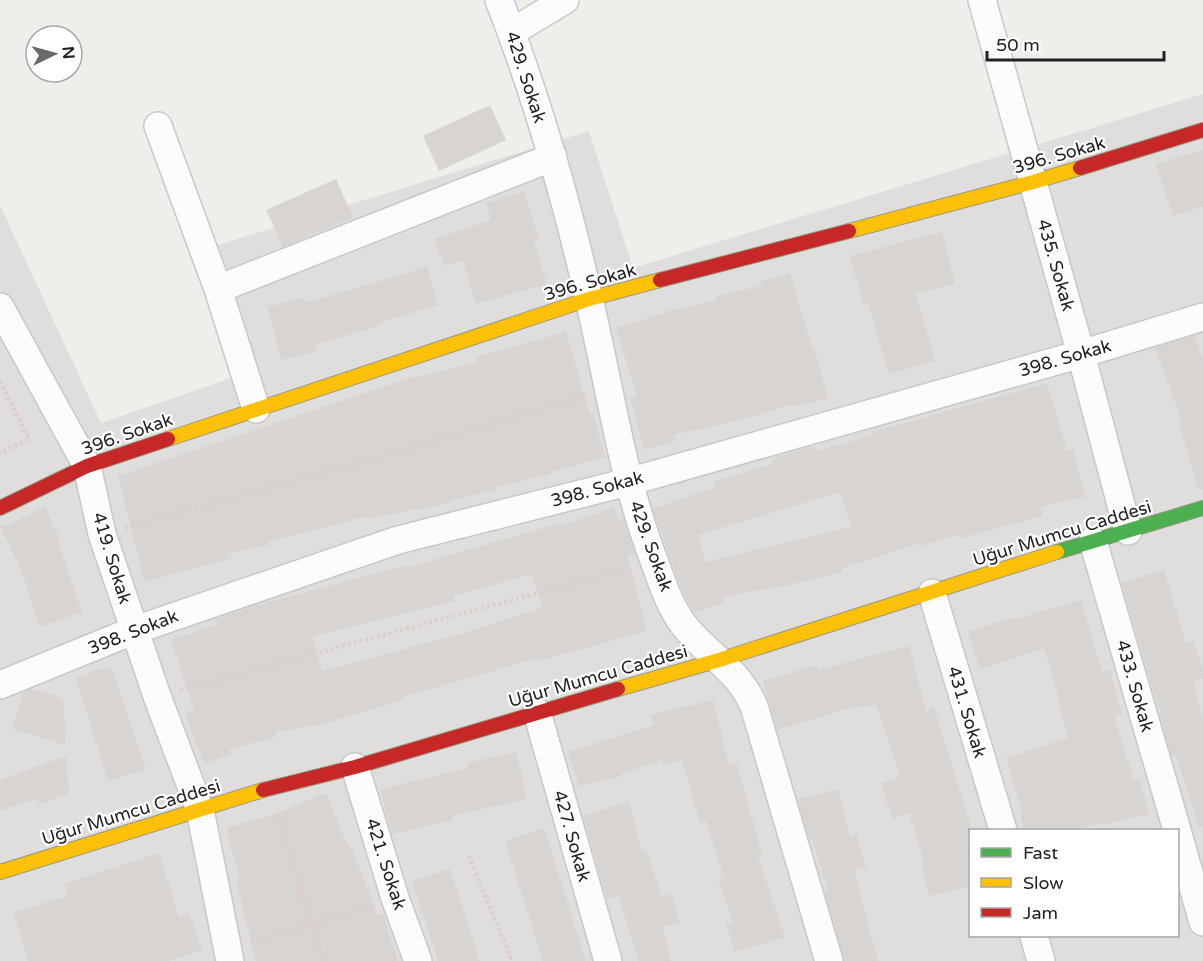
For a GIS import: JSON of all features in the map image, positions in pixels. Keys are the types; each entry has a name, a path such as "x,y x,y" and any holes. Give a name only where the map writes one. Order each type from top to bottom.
{"street":[{"name":"429. Sokak","path":"499,0 512,32 553,158 589,299 628,482 654,562 671,603 683,624 736,675 747,690 754,706 829,961"},
{"path":"512,32 565,0"},
{"name":"435. Sokak","path":"982,0 1128,531"},
{"path":"158,126 218,289 256,409"},
{"name":"396. Sokak","path":"0,508 87,466 589,299 1033,182 1203,130"},
{"path":"218,289 553,158"},
{"name":"419. Sokak","path":"0,307 87,466 102,534 156,696 200,810 228,958"},
{"name":"398. Sokak","path":"0,685 135,630 398,540 628,482 1081,354 1203,317"},
{"name":"Uğur Mumcu Caddesi","path":"0,872 270,788 355,767 719,660 1203,508"},
{"name":"433. Sokak","path":"1093,541 1176,829"},
{"name":"431. Sokak","path":"932,593 1002,829"},
{"name":"427. Sokak","path":"537,712 608,961"},
{"name":"421. Sokak","path":"355,767 395,898 418,961"},
{"name":"433. Sokak","path":"1179,839 1203,922"},
{"path":"1034,937 1041,961"}],"path":[{"path":"0,381 29,439 0,453"},
{"path":"102,534 405,450 609,389"},
{"path":"156,696 654,562"},
{"path":"270,788 323,961"},
{"path":"469,856 512,961"},
{"path":"228,958 312,924 395,898"}],"shaded area":[{"path":"1203,94 1203,961 0,961 0,205 101,423 254,370 218,245 589,131 633,268"}],"building":[{"path":"490,105 506,140 439,171 423,136"},
{"path":"1203,150 1203,206 1173,216 1156,164"},
{"path":"336,179 353,217 283,247 266,210"},
{"path":"524,191 539,240 534,241 547,284 475,304 463,260 444,266 434,239 491,220 486,203"},
{"path":"942,232 955,284 916,293 935,361 889,374 868,302 863,304 850,256"},
{"path":"427,267 438,305 315,345 316,352 281,360 268,307 304,298 305,303"},
{"path":"790,273 828,398 794,407 793,404 744,419 674,435 676,441 644,450 630,397 637,396 616,328 667,311 717,300 716,296 761,286 760,282"},
{"path":"566,332 605,457 551,472 551,474 497,487 497,490 452,500 452,502 368,519 367,516 268,542 269,545 230,553 232,558 144,582 118,476 419,375 420,377 477,362 475,357"},
{"path":"1195,336 1203,359 1203,489 1198,489 1178,419 1181,418 1155,348"},
{"path":"1047,383 1067,451 1073,449 1085,497 1040,507 1043,516 961,538 960,534 921,546 920,543 842,568 843,572 723,597 724,603 694,612 678,581 653,509 715,487 714,481 773,464 772,459 814,446 816,451 873,435 872,432","holes":["840,492 851,527 705,562 698,535"]},
{"path":"45,507 60,540 58,541 82,612 40,627 22,572 0,526 8,525"},
{"path":"614,507 618,521 624,519 635,554 628,556 647,631 534,662 534,659 402,697 403,700 323,724 275,732 276,737 229,749 231,754 204,764 185,713 194,709 171,640 217,624 216,619 250,607 406,565 406,568 560,523 561,526","holes":["532,574 542,608 464,633 322,671 313,636 454,601 453,596"]},
{"path":"1164,570 1186,643 1193,641 1203,670 1203,678 1193,682 1203,721 1203,827 1199,827 1176,755 1172,756 1122,583"},
{"path":"1081,600 1102,672 1110,670 1122,714 1114,716 1134,781 1140,779 1148,814 1076,829 1024,829 1020,813 1022,812 1006,758 1068,738 1044,648 980,669 968,632 1012,617 1012,620"},
{"path":"909,646 926,711 934,708 970,823 969,886 929,896 921,862 924,861 909,813 892,819 881,783 900,777 876,704 861,708 860,705 777,730 763,681 817,665 818,670"},
{"path":"111,666 146,769 108,781 76,678"},
{"path":"31,689 63,698 66,745 12,729 23,693"},
{"path":"713,700 729,766 737,764 762,854 758,856 785,937 735,952 726,924 733,922 718,879 724,877 706,821 700,823 682,760 663,765 662,760 621,774 622,776 579,786 568,752 654,725 651,715"},
{"path":"516,752 527,799 452,816 453,820 392,834 380,789 468,768 467,763"},
{"path":"66,756 69,793 39,804 37,798 0,811 0,780"},
{"path":"838,789 850,836 856,834 866,867 854,870 878,961 844,961 825,892 828,892 812,838 809,839 798,799"},
{"path":"326,793 347,845 350,844 378,915 383,914 398,961 256,961 236,881 240,879 226,828 272,815"},
{"path":"629,801 642,851 646,849 662,897 671,894 680,922 663,927 671,961 639,961 618,895 607,899 583,816"},
{"path":"544,828 586,961 543,961 505,841"},
{"path":"159,853 179,917 189,913 202,950 168,961 28,961 14,912 68,896 65,884"},
{"path":"450,869 480,961 438,961 412,881"}],"traffic: fast":[{"path":"1057,552 1203,508"}],"traffic: slow":[{"path":"849,231 1080,168"},
{"path":"168,439 589,299 660,280"},
{"path":"618,689 719,660 1057,552"},
{"path":"0,872 263,790"}],"traffic: jam":[{"path":"1080,168 1203,130"},
{"path":"660,280 849,231"},
{"path":"0,508 87,466 168,439"},
{"path":"263,790 355,767 618,689"}]}
